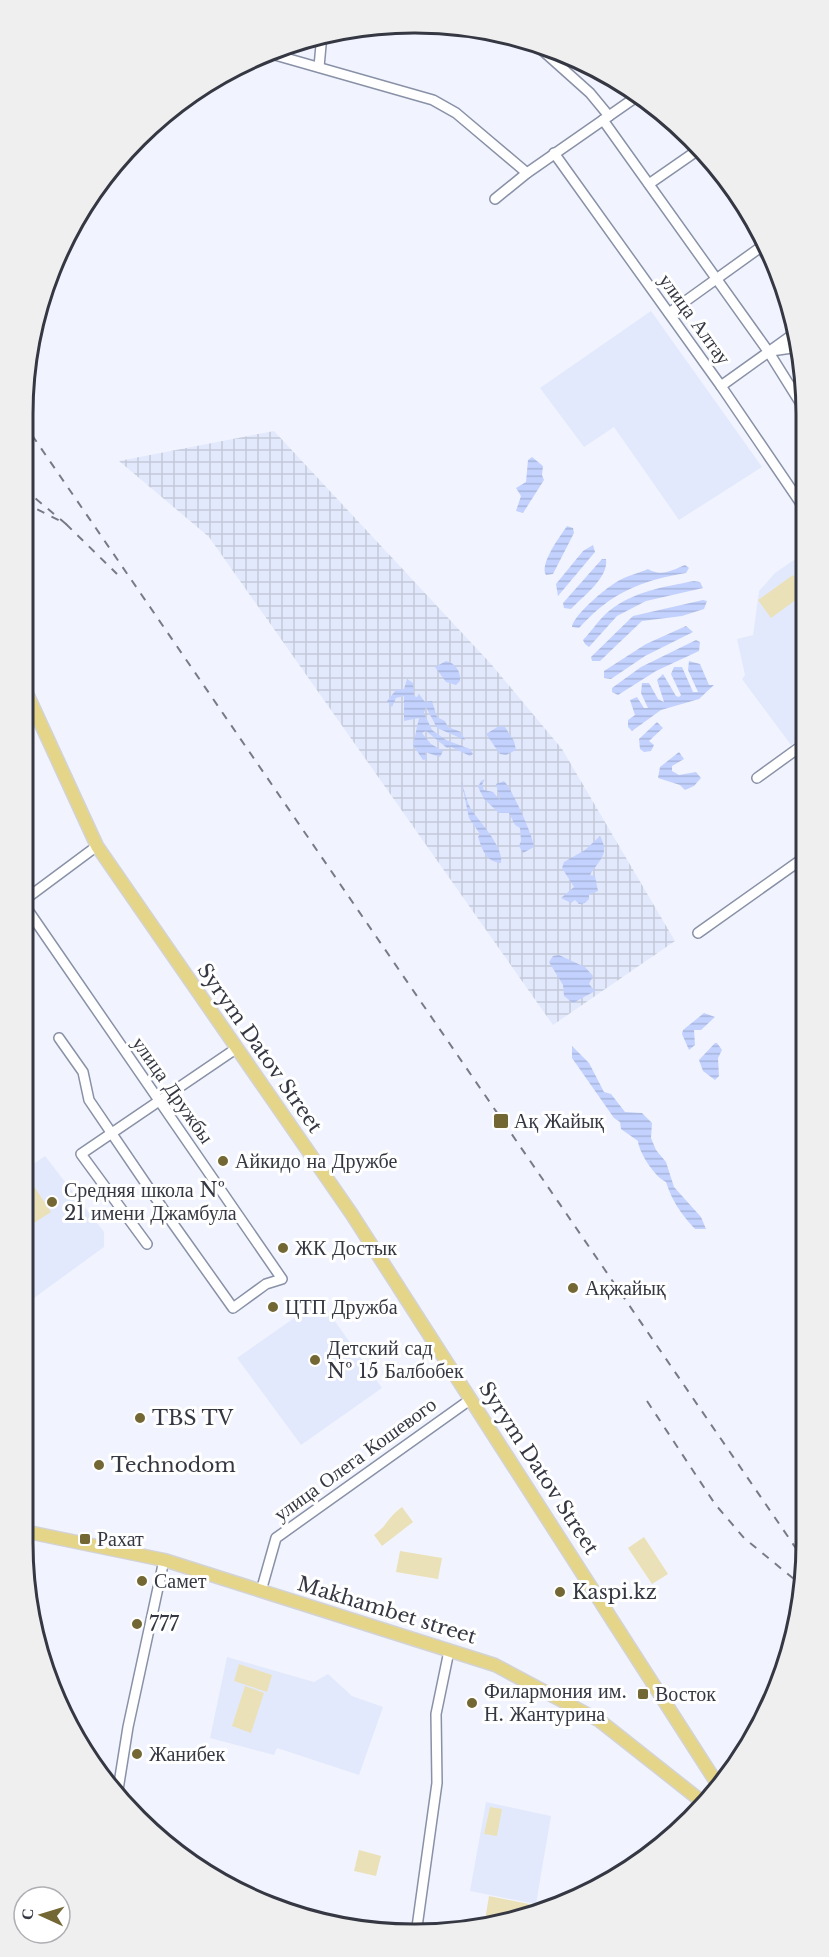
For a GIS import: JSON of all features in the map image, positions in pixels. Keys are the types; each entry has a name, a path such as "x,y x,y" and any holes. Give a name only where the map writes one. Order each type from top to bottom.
{"main road":[{"name":"Syrym Datov Street","path":"33,709 97,846 351,1213 714,1779"},
{"name":"Makhambet street","path":"33,1534 164,1560 504,1669 600,1721 697,1798"}],"street":[{"path":"319,67 321,45"},
{"path":"282,57 433,100 456,113 527,173"},
{"name":"улица Алтау","path":"552,59 590,93 649,184 768,351 795,394"},
{"path":"495,199 554,153 631,101"},
{"name":"улица Алтау","path":"554,153 721,386 796,496"},
{"path":"649,184 692,154"},
{"path":"669,314 758,248"},
{"path":"721,386 788,337"},
{"path":"768,351 790,348"},
{"path":"757,778 796,750"},
{"name":"улица Дружбы","path":"33,894 97,846"},
{"path":"698,933 796,863"},
{"name":"улица Дружбы","path":"33,918 282,1279 267,1284 234,1308 89,1100 83,1072 59,1038"},
{"path":"147,1244 81,1154 237,1048"},
{"name":"улица Олега Кошевого","path":"261,1591 276,1538 471,1399"},
{"path":"119,1783 128,1727 164,1560"},
{"path":"417,1924 437,1783 436,1714 449,1651"}],"shaded area":[{"path":"651,311 762,467 679,520 614,427 584,447 540,388"},
{"path":"274,431 491,664 562,749 675,941 553,1025 209,537 119,461"},
{"path":"796,559 796,742 791,745 742,679 745,675 737,639 753,635 759,591 775,573"},
{"path":"793,575 796,579 796,600 771,618 758,600"},
{"name":"Средняя школа № 21 имени Джамбула","path":"45,1156 104,1232 104,1247 33,1299 33,1164"},
{"path":"33,1185 51,1212 34,1223 33,1221"},
{"path":"320,1300 382,1388 301,1445 237,1358"},
{"path":"402,1507 413,1522 382,1546 374,1535"},
{"path":"644,1537 668,1574 652,1584 628,1548"},
{"path":"400,1551 442,1558 438,1579 396,1572"},
{"path":"227,1657 314,1682 328,1674 352,1696 383,1707 359,1775 277,1748 274,1755 210,1738"},
{"path":"239,1664 272,1675 267,1692 234,1681"},
{"path":"245,1686 264,1693 251,1733 232,1726"},
{"path":"486,1802 551,1816 536,1904 470,1891"},
{"path":"490,1807 502,1809 497,1836 484,1834"},
{"path":"359,1850 381,1856 376,1876 354,1871"},
{"path":"489,1896 529,1904 528,1906 485,1918"}],"water":[{"path":"532,457 543,466 544,480 523,513 516,511 521,496 516,488 526,482 528,460"},
{"path":"567,526 573,528 574,533 553,574 546,575 545,564 548,557"},
{"path":"593,545 595,552 558,596 556,584 583,551"},
{"path":"602,559 606,559 606,566 599,580 571,609 564,608 563,603"},
{"path":"685,565 689,568 686,573 654,580 627,590 603,606 579,628 572,627 578,615 585,608 620,580 648,569 662,573"},
{"path":"694,581 700,582 703,588 646,601 617,616 589,647 585,644 583,640 599,621 619,604 639,594"},
{"path":"707,601 704,609 682,616 642,621 600,661 592,661 591,657 633,616"},
{"path":"686,626 693,632 645,656 611,679 604,678 604,671 646,644"},
{"path":"696,640 700,642 699,651 656,671 618,695 612,692 612,688 641,667"},
{"path":"446,661 457,668 460,681 456,685 446,682 435,667"},
{"path":"689,661 700,664 709,685 714,685 699,699 661,710 632,731 628,727 628,720 635,715 630,700 637,697 644,708 648,708 641,693 642,683 649,683 658,699 664,702 657,680 663,674 676,696 679,697 681,695 671,674 674,667 682,667 693,692 698,692 688,670"},
{"path":"407,679 413,683 414,696 417,697 419,694 425,702 432,701 437,717 445,721 448,727 461,732 465,740 437,728 426,707 424,713 432,730 446,740 470,749 473,754 470,756 451,747 447,748 426,731 422,733 431,744 443,751 440,757 425,752 427,759 423,760 413,745 419,718 404,721 404,696 396,698 392,707 387,701 396,690 404,689"},
{"path":"657,722 663,728 649,741 654,745 651,751 644,752 640,749 639,739"},
{"path":"499,726 505,727 514,741 516,750 506,755 500,754 486,734"},
{"path":"679,752 684,759 672,766 672,771 679,775 696,772 701,778 694,786 685,790 680,785 658,778 660,767"},
{"path":"485,779 482,785 484,790 493,792 500,800 496,784 504,781 507,785 517,802 534,847 523,853 519,846 520,828 515,825 509,813 499,813 484,799 478,787"},
{"path":"461,780 471,809 499,850 501,863 492,860 483,850 478,837 480,834 469,818"},
{"path":"600,836 604,852 590,875 595,876 598,891 589,895 585,903 579,904 575,900 571,903 561,898 574,887 562,868 564,862 585,850"},
{"path":"559,955 585,967 593,976 589,984 595,991 573,1003 564,996 563,985 549,962 553,956"},
{"path":"704,1013 715,1017 701,1030 694,1030 695,1045 689,1050 682,1034 683,1030"},
{"path":"715,1043 722,1050 718,1058 719,1076 715,1080 703,1071 699,1060"},
{"path":"572,1046 589,1063 604,1092 611,1094 625,1112 642,1113 652,1123 651,1138 656,1150 666,1162 674,1187 701,1217 706,1229 695,1229 681,1213 666,1182 657,1175 644,1158 638,1141 621,1129 620,1122 614,1118 572,1058"}],"railway":[{"path":"33,437 796,1548"},
{"path":"33,496 66,524 33,507"},
{"path":"66,524 117,574"},
{"path":"647,1401 715,1504 744,1538 794,1579"}],"place":[{"name":"Ақ Жайық","path":"501,1121"},
{"name":"Айкидо на Дружбе","path":"223,1161"},
{"name":"Средняя школа № 21 имени Джамбула","path":"52,1202"},
{"name":"ЖК Достык","path":"283,1248"},
{"name":"Ақжайық","path":"573,1288"},
{"name":"ЦТП Дружба","path":"273,1307"},
{"name":"Детский сад № 15 Балбобек","path":"315,1360"},
{"name":"TBS TV","path":"140,1418"},
{"name":"Technodom","path":"99,1465"},
{"name":"Рахат","path":"85,1539"},
{"name":"Самет","path":"142,1581"},
{"name":"Kaspi.kz","path":"560,1592"},
{"name":"777","path":"137,1624"},
{"name":"Восток","path":"643,1694"},
{"name":"Филармония им. Н. Жантурина","path":"472,1703"},
{"name":"Жанибек","path":"137,1754"}]}
